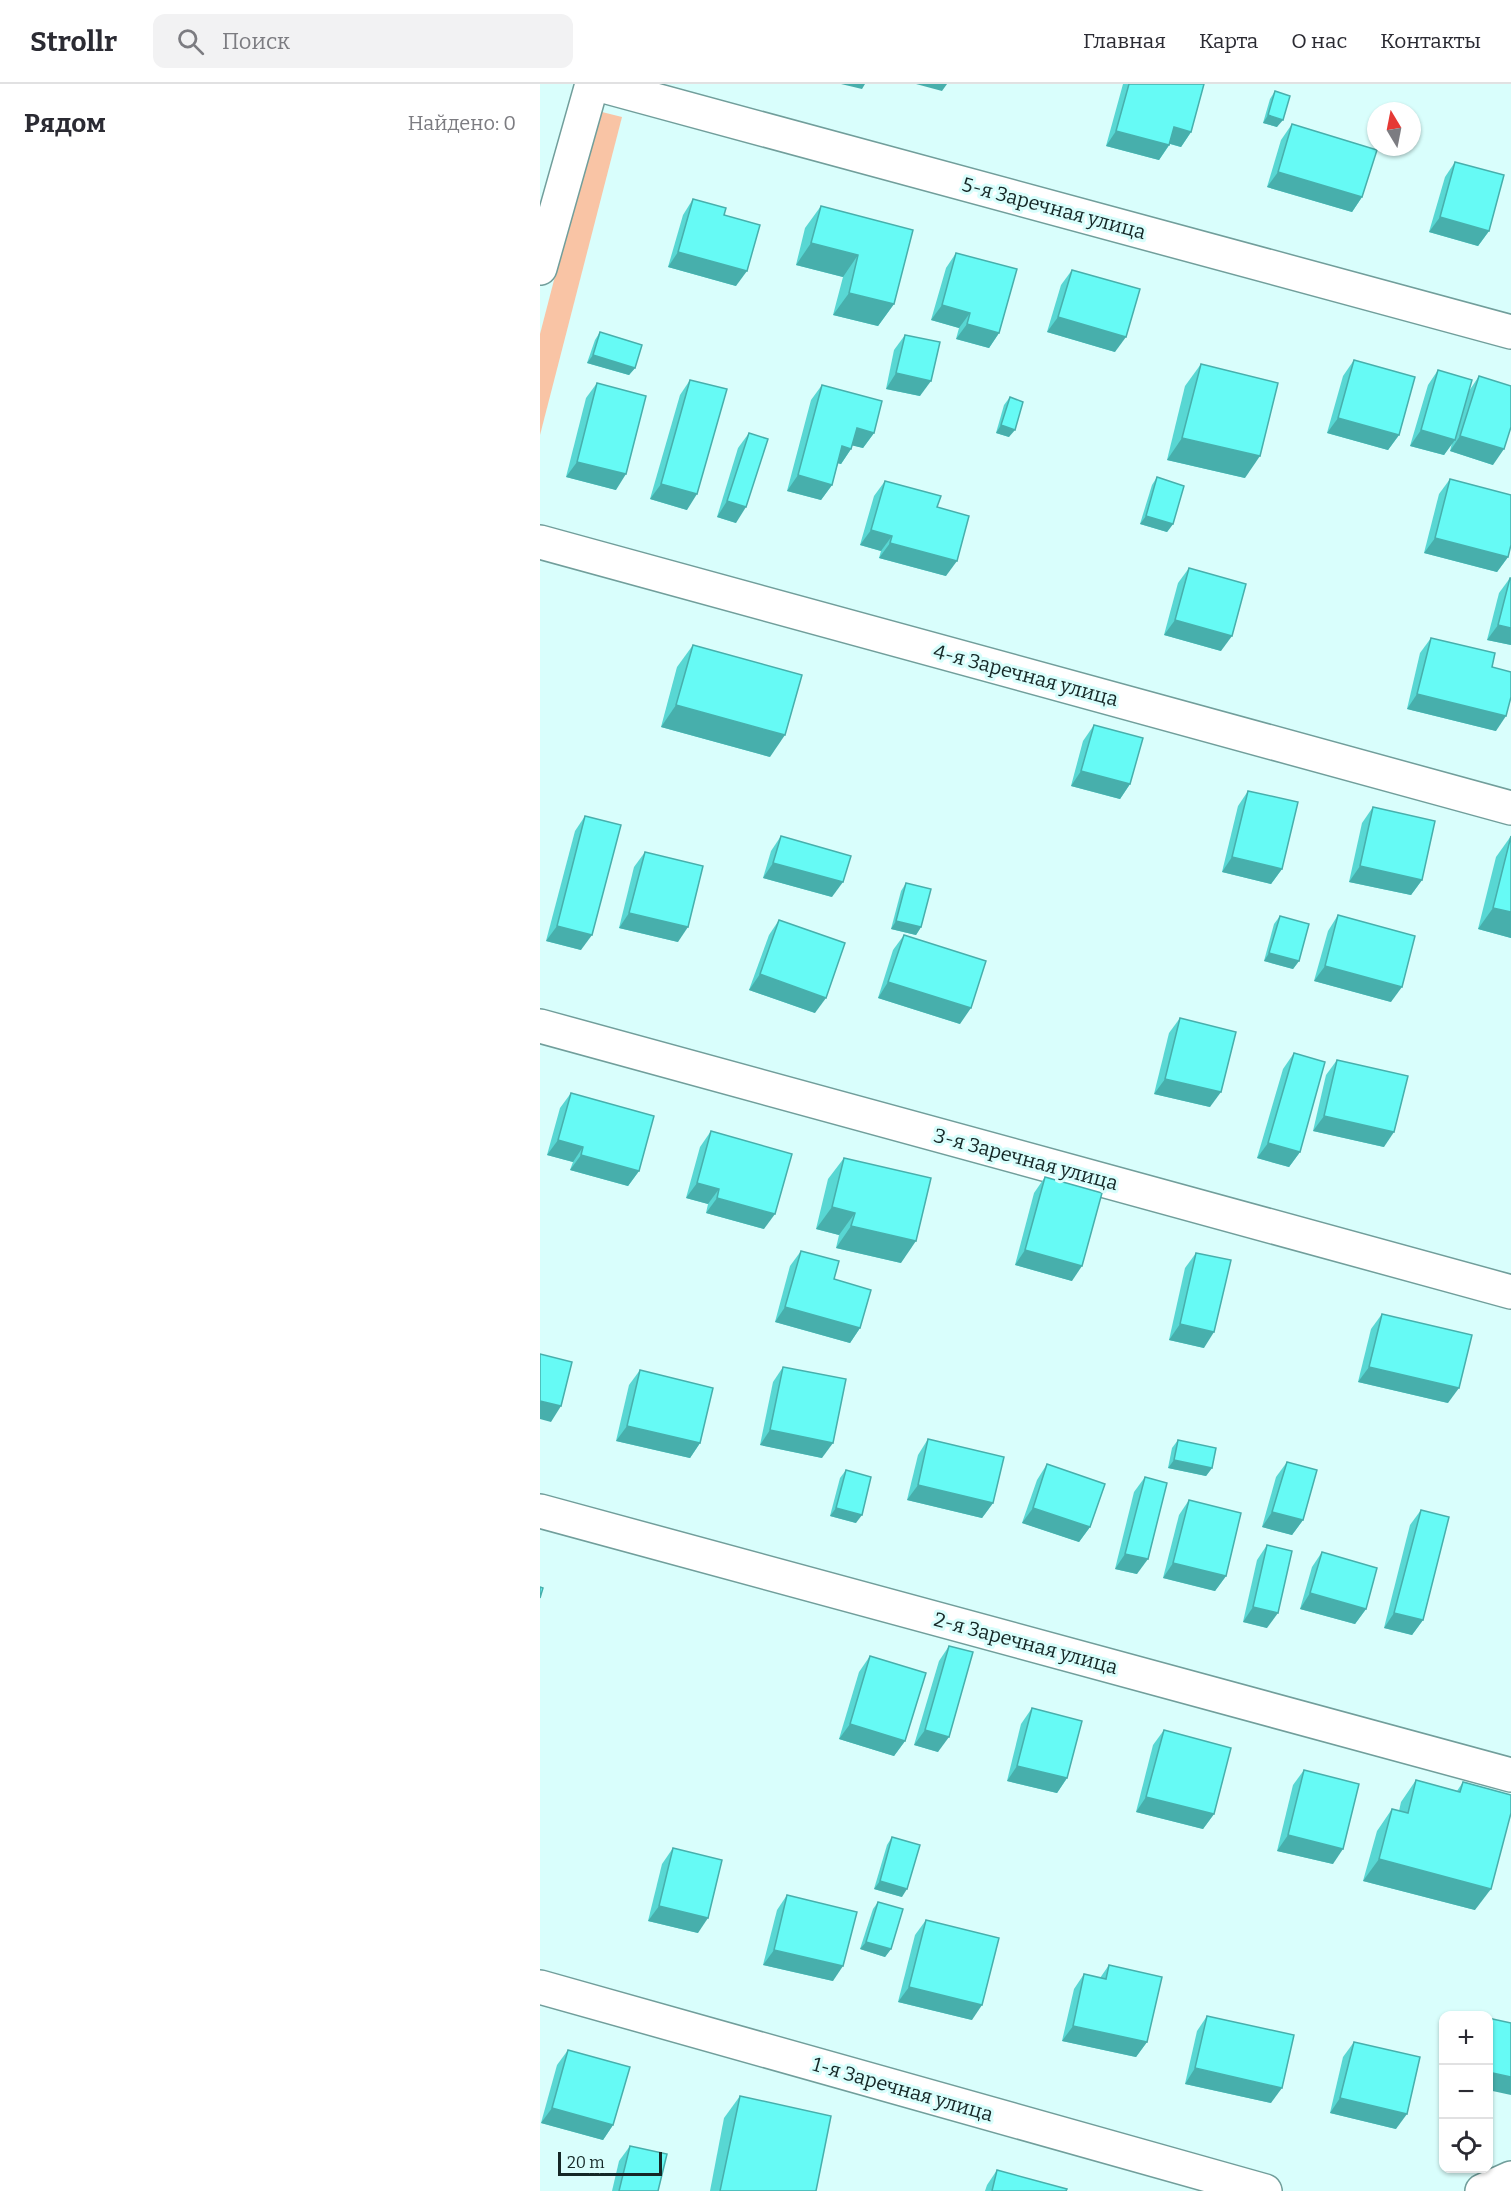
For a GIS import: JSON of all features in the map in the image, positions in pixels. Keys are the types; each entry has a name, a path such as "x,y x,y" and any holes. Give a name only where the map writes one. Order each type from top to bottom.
{"street":[{"path":"540,268 592,84"},
{"name":"5-я Заречная улица","path":"596,84 1511,332"},
{"name":"4-я Заречная улица","path":"540,542 1511,808"},
{"name":"3-я Заречная улица","path":"540,1026 1511,1292"},
{"name":"2-я Заречная улица","path":"540,1511 1511,1775"},
{"name":"1-я Заречная улица","path":"540,1987 1265,2191"},
{"path":"1482,2191 1511,2178"}],"shaded area":[{"path":"598,111 622,117 540,435 540,334"}],"building":[{"path":"1129,84 1204,84 1191,132 1174,127 1169,145 1116,131"},
{"path":"1275,91 1290,96 1283,120 1268,115"},
{"path":"1292,124 1367,147 1367,156 1375,156 1362,197 1278,172"},
{"path":"1455,162 1504,175 1489,231 1440,217"},
{"path":"693,199 726,208 724,215 760,225 747,271 678,252"},
{"path":"821,206 913,230 894,304 849,293 858,255 811,243"},
{"path":"956,253 1017,269 999,333 967,324 970,313 942,305"},
{"path":"1072,270 1140,289 1126,337 1058,317"},
{"path":"600,332 642,345 635,368 593,355"},
{"path":"905,335 940,342 931,381 896,373"},
{"path":"1354,360 1415,377 1399,435 1338,418"},
{"path":"1201,364 1278,383 1260,456 1182,438"},
{"path":"1438,370 1472,380 1455,440 1421,430"},
{"path":"1479,376 1511,386 1511,427 1504,449 1460,436"},
{"path":"690,380 727,389 697,494 661,484"},
{"path":"597,383 646,396 626,474 577,462"},
{"path":"822,385 882,401 874,433 857,428 851,449 842,446 832,485 798,475"},
{"path":"1010,397 1023,402 1015,430 1001,425"},
{"path":"749,433 768,439 746,507 727,501"},
{"path":"1157,477 1184,486 1173,524 1146,516"},
{"path":"1450,479 1511,495 1511,545 1508,557 1435,538"},
{"path":"885,481 941,496 937,507 969,516 957,561 890,543 892,536 871,530"},
{"path":"1189,568 1246,584 1232,636 1175,620"},
{"path":"1511,578 1511,628 1498,625"},
{"path":"1431,638 1495,653 1492,667 1511,672 1511,697 1506,716 1417,694"},
{"path":"693,645 802,675 785,735 676,705"},
{"path":"1094,725 1143,738 1130,784 1081,771"},
{"path":"1248,791 1298,802 1282,869 1232,857"},
{"path":"1373,807 1435,821 1422,880 1360,866"},
{"path":"585,816 621,825 592,935 557,926"},
{"path":"781,836 851,856 843,882 773,863"},
{"path":"1511,836 1511,912 1493,908"},
{"path":"645,852 703,866 688,927 629,913"},
{"path":"906,883 931,889 921,927 896,921"},
{"path":"1338,915 1415,936 1402,987 1325,966"},
{"path":"1280,916 1309,924 1299,961 1269,953"},
{"path":"779,920 845,943 826,998 760,974"},
{"path":"904,935 986,961 971,1008 888,982"},
{"path":"1180,1018 1236,1032 1221,1092 1165,1079"},
{"path":"1294,1053 1325,1062 1300,1152 1268,1143"},
{"path":"1337,1060 1408,1076 1394,1132 1324,1116"},
{"path":"571,1093 654,1116 639,1171 581,1155 583,1147 558,1140"},
{"path":"711,1131 792,1154 775,1214 717,1198 719,1189 697,1183"},
{"path":"844,1158 931,1178 916,1241 851,1226 855,1213 832,1207"},
{"path":"1045,1177 1102,1193 1082,1266 1025,1250"},
{"path":"801,1251 839,1261 834,1279 871,1290 860,1328 785,1307"},
{"path":"1196,1253 1231,1260 1214,1332 1180,1324"},
{"path":"1382,1314 1472,1335 1459,1388 1369,1367"},
{"path":"540,1354 572,1362 561,1406 540,1401"},
{"path":"783,1367 846,1379 833,1443 770,1430"},
{"path":"640,1370 713,1388 700,1443 627,1426"},
{"path":"928,1439 1004,1457 993,1503 918,1485"},
{"path":"1178,1440 1216,1448 1212,1468 1174,1460"},
{"path":"1287,1462 1317,1470 1303,1520 1272,1512"},
{"path":"1047,1464 1105,1484 1090,1527 1033,1508"},
{"path":"846,1470 871,1477 862,1515 836,1508"},
{"path":"1145,1477 1167,1483 1148,1559 1125,1554"},
{"path":"1189,1500 1241,1513 1226,1576 1173,1563"},
{"path":"1421,1510 1449,1517 1423,1620 1394,1613"},
{"path":"1267,1545 1292,1551 1278,1613 1253,1607"},
{"path":"1322,1552 1377,1568 1366,1609 1310,1593"},
{"path":"949,1646 973,1652 949,1737 925,1730"},
{"path":"870,1656 926,1673 905,1741 850,1724"},
{"path":"1032,1708 1082,1721 1067,1778 1017,1766"},
{"path":"1164,1730 1231,1748 1214,1814 1146,1797"},
{"path":"1304,1770 1359,1784 1343,1849 1288,1835"},
{"path":"1416,1780 1460,1792 1463,1782 1511,1795 1511,1813 1491,1889 1379,1859 1392,1809 1408,1813"},
{"path":"892,1837 920,1845 907,1889 880,1881"},
{"path":"673,1848 722,1860 708,1918 659,1906"},
{"path":"787,1895 857,1912 843,1966 774,1950"},
{"path":"878,1902 903,1909 891,1949 866,1942"},
{"path":"926,1920 999,1938 982,2005 909,1987"},
{"path":"1109,1965 1162,1977 1147,2042 1073,2026 1084,1974 1106,1979"},
{"path":"1207,2016 1294,2035 1282,2088 1195,2068"},
{"path":"1493,2019 1511,2023 1511,2077 1493,2073"},
{"path":"1354,2042 1420,2057 1407,2114 1340,2098"},
{"path":"568,2050 630,2067 613,2125 552,2108"},
{"path":"740,2096 831,2116 816,2191 720,2191"},
{"path":"630,2146 667,2154 658,2191 619,2191"},
{"path":"997,2170 1067,2189 1066,2191 992,2191"}]}
